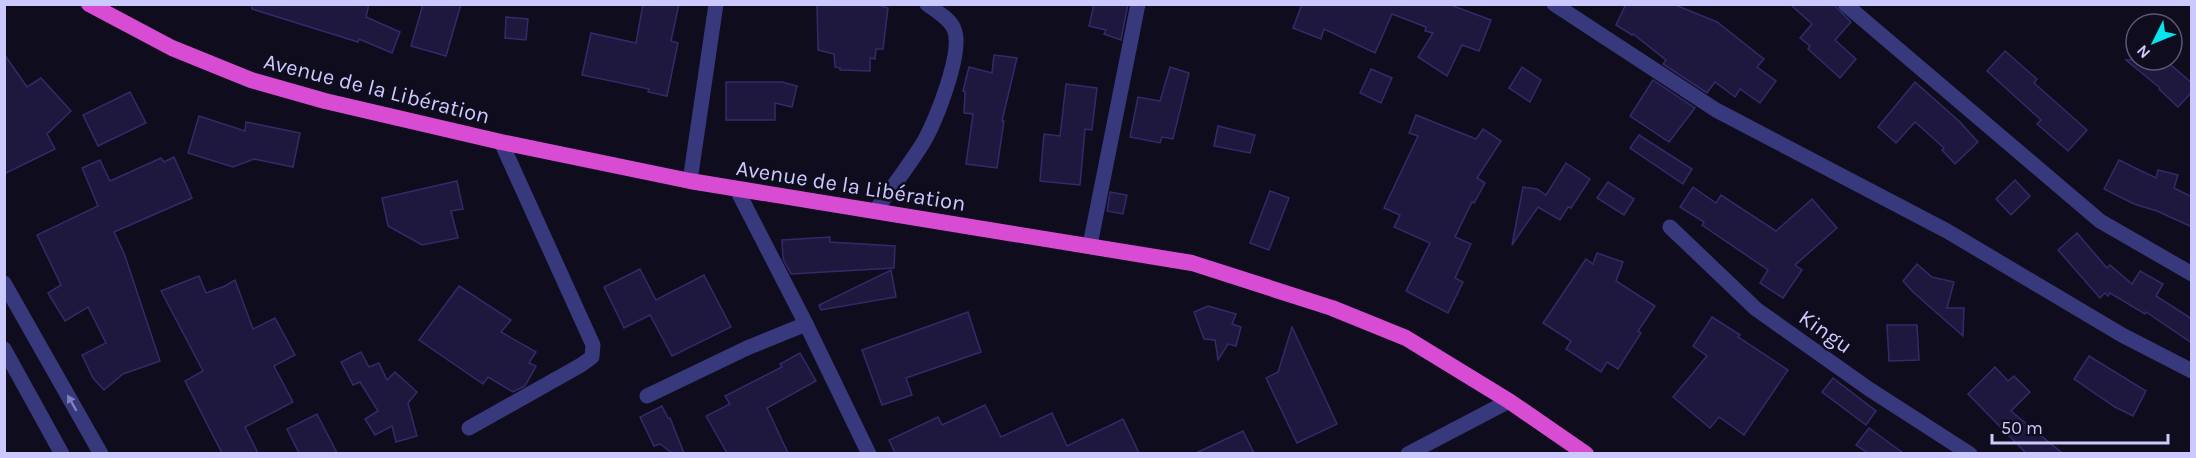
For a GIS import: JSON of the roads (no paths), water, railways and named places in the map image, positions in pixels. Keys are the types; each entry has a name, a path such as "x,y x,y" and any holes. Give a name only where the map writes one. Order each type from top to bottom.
{"highway":[{"name":"Avenue de la Libération","path":"89,4 172,48 251,80 325,101 501,142 690,182 1192,263 1332,308 1406,338 1509,401 1586,453"}],"street":[{"path":"690,182 716,4"},
{"path":"875,211 924,141 939,109 957,53 954,29 941,14 927,4"},
{"path":"1090,245 1138,4"},
{"path":"1554,4 1716,110 1947,231 2122,335 2192,371"},
{"path":"1845,4 2100,221 2192,274"},
{"path":"470,428 592,357 593,345 501,142"},
{"path":"737,190 869,453"},
{"name":"Kingu","path":"1670,227 1756,309 1869,389 1970,453"},
{"path":"4,283 10,308 101,453"},
{"path":"647,396 747,348 806,324"},
{"path":"4,349 62,453"},
{"path":"1408,453 1509,401"}]}
